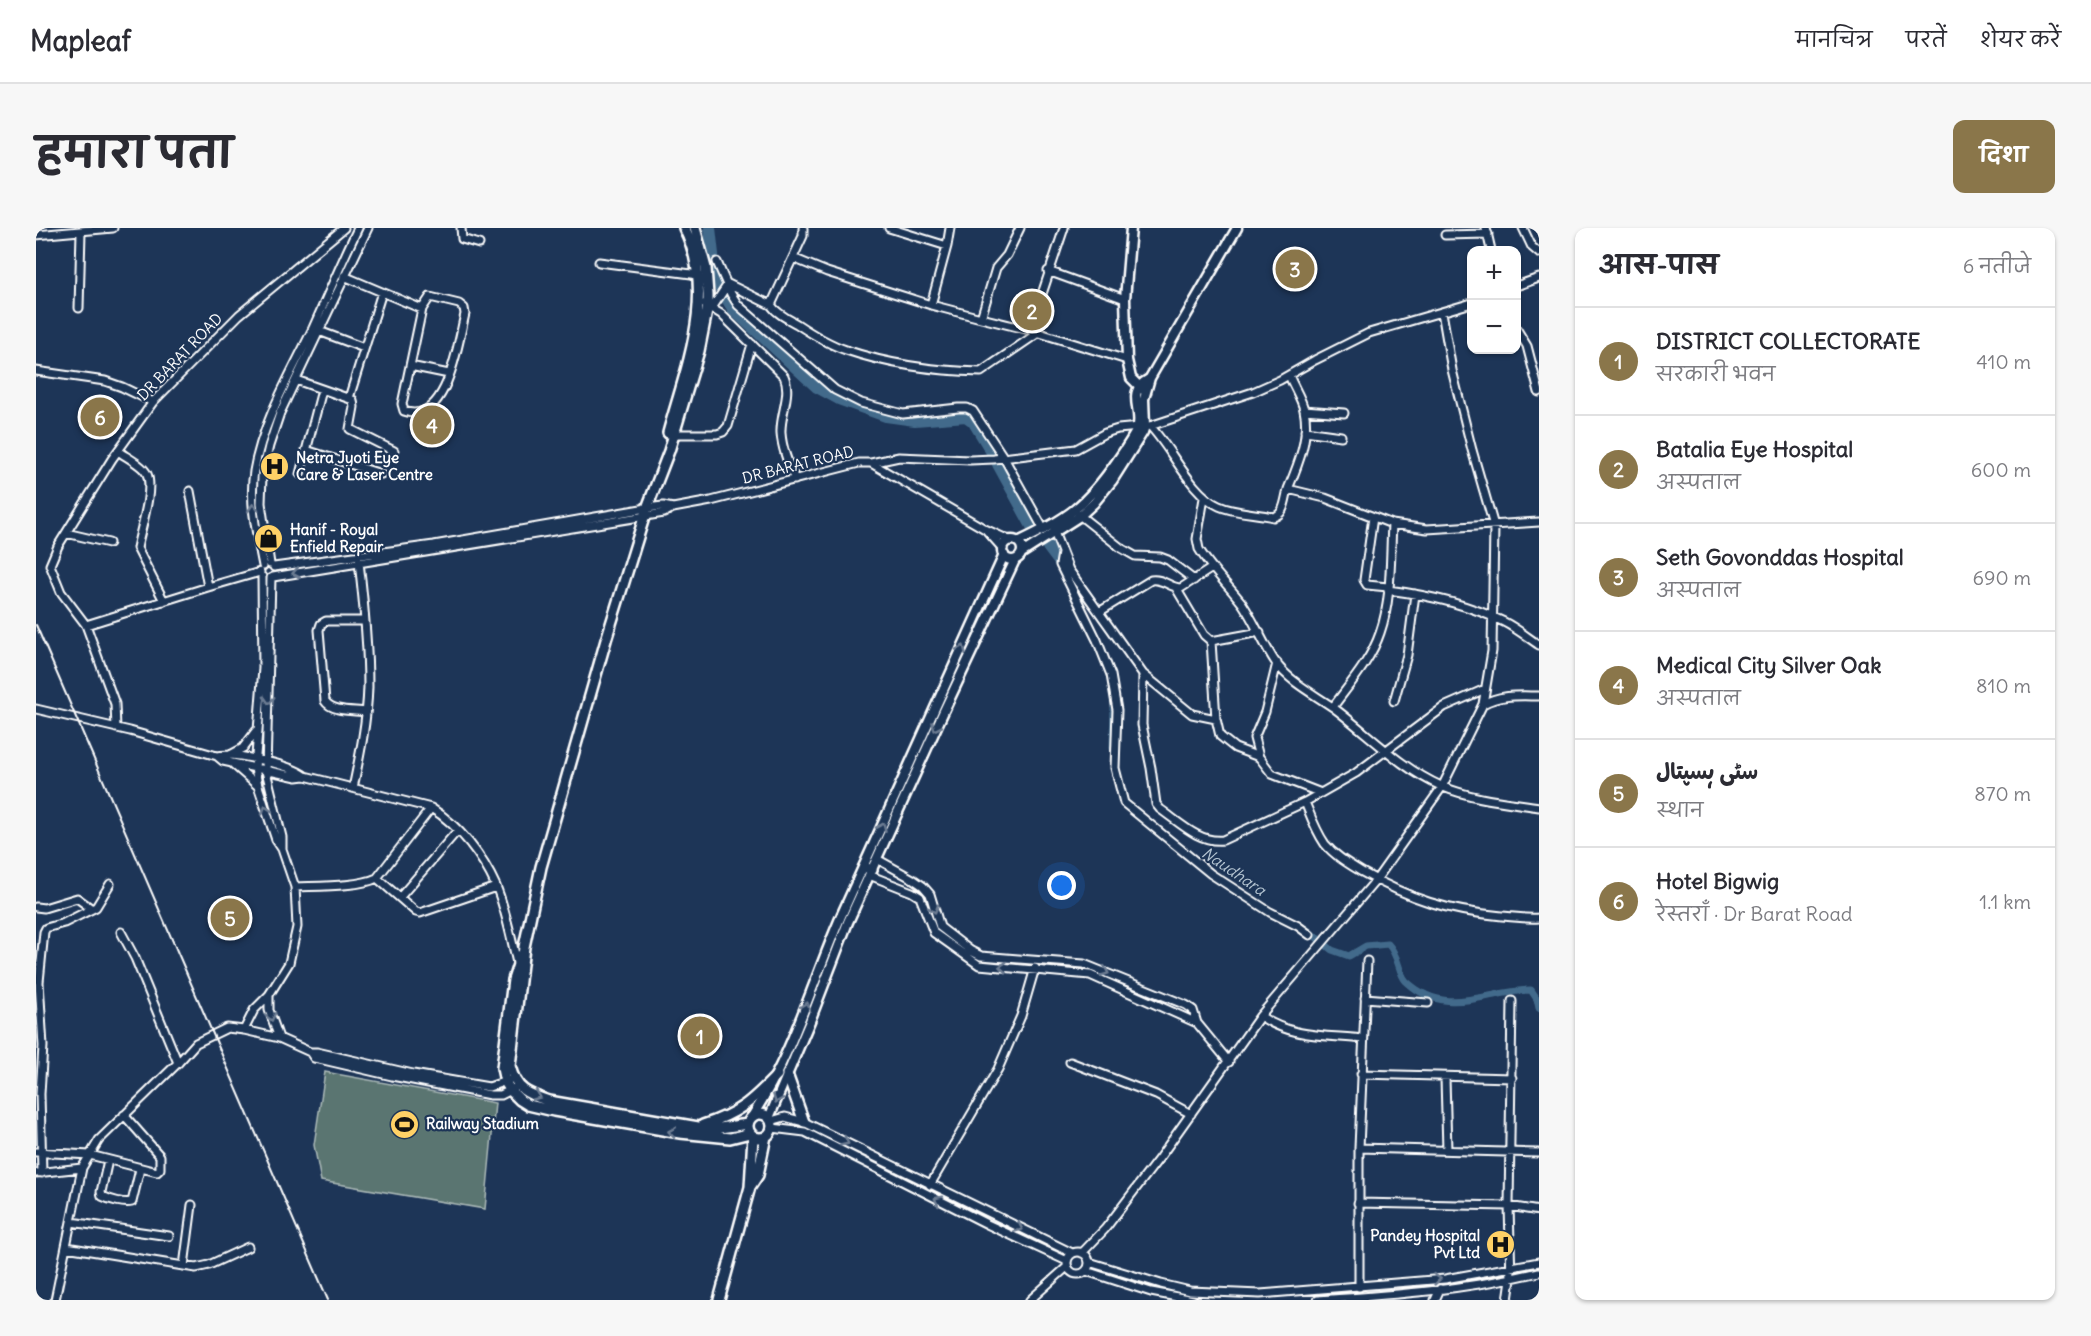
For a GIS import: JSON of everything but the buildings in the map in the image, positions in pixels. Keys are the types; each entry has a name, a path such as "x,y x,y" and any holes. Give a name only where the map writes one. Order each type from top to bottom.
{"highway":[{"path":"663,461 663,451 694,335 706,305 691,242 684,228"},
{"path":"695,228 706,268 706,305 699,351 674,434 645,512 544,856 520,965 510,1066 512,1084 528,1105 554,1111 714,1138 730,1138 751,1127 760,1113 769,1126 758,1175 750,1187"},
{"path":"698,1127 728,1117 782,1074 804,1122"},
{"path":"512,1084 533,1096 549,1101 698,1127 751,1127"},
{"path":"751,1127 759,1138 769,1126"},
{"path":"719,1300 750,1187 751,1127"}],"main road":[{"path":"1131,228 1125,298 1127,360 1131,378 1142,389"},
{"path":"1003,552 1009,560 1018,557 1077,513 1144,426 1135,402 1237,228"},
{"path":"751,1127 810,1021 868,871 1006,543 1044,530 1077,513"},
{"path":"868,871 877,859 943,713 1018,557 1022,547 1015,541"},
{"path":"769,1126 782,1074"}],"street":[{"path":"36,235 113,228"},
{"name":"DR BARAT ROAD","path":"116,728 115,704 86,625 61,592 50,565 66,533 118,451 153,402 239,315 344,228"},
{"path":"266,569 255,524 252,496 254,471 264,436 288,378 358,228"},
{"path":"244,1030 254,1010 269,995 289,963 297,927 295,888 258,786 255,768 263,669 266,569 261,503 262,476 280,413 368,228"},
{"path":"461,228 462,238 479,244"},
{"path":"771,305 794,258 803,236 803,228"},
{"path":"889,228 907,230 947,246"},
{"path":"931,305 950,228"},
{"path":"981,318 996,268 1007,255 1020,228"},
{"path":"728,284 771,305 782,315 813,334 844,349 919,366 981,372 1034,331 1048,271 1064,228"},
{"path":"1523,228 1532,247 1539,253"},
{"path":"1445,236 1487,231 1490,246"},
{"path":"79,308 81,232"},
{"path":"794,258 836,275 931,305 1034,331 1127,360"},
{"path":"599,262 699,275"},
{"path":"717,262 731,294 748,315 835,390 861,403 903,414 967,408 978,417 1044,530"},
{"path":"1048,271 1125,298"},
{"path":"344,276 422,309"},
{"path":"1521,284 1539,278"},
{"path":"728,284 706,305 721,314 784,376 787,384 781,434 795,480"},
{"path":"349,398 382,292"},
{"path":"430,297 459,304 464,308 465,314 443,391 436,403 426,412 417,415 404,411 402,404 410,366 422,309 430,297"},
{"path":"871,463 899,457 970,460 1076,449 1112,431 1144,426 1253,392 1369,333 1467,304"},
{"path":"1082,1253 1105,1228 1191,1114 1260,1016 1376,880 1442,787 1483,704 1492,651 1494,526 1452,370 1442,312"},
{"path":"319,331 364,348"},
{"path":"1521,336 1527,346 1539,392"},
{"path":"674,434 723,432 728,426 752,344"},
{"path":"410,366 449,374"},
{"path":"36,371 105,381 153,402"},
{"path":"1144,426 1160,437 1204,498 1220,507 1278,516 1282,512 1303,448 1305,431 1304,410 1289,375"},
{"path":"296,380 349,398 354,403 350,429 394,451"},
{"path":"300,474 322,390"},
{"path":"1304,410 1344,413"},
{"path":"1305,431 1341,436"},
{"path":"306,450 381,474"},
{"path":"118,451 147,474 149,481 146,509 137,548 164,601"},
{"name":"DR BARAT ROAD","path":"266,569 266,579 359,562 417,555 645,512 663,506 673,508 711,501 859,463 871,463 985,529 1015,541"},
{"path":"1288,489 1325,498 1392,524 1427,529 1539,522"},
{"path":"190,491 208,586"},
{"path":"1204,498 1197,539 1199,549 1241,603 1276,663 1308,691 1333,707 1387,752 1442,787 1472,796 1539,807"},
{"name":"DR BARAT ROAD","path":"86,625 266,569 645,512"},
{"path":"1077,513 1128,552 1144,558 1160,557 1168,560 1194,580"},
{"path":"1373,517 1364,580 1367,585 1449,602 1510,626 1539,645"},
{"path":"1333,707 1370,654 1379,635 1385,616 1392,524"},
{"name":"DR BARAT ROAD","path":"985,529 1003,552"},
{"path":"1054,532 1069,570 1143,674 1192,714 1216,719"},
{"path":"66,533 110,543"},
{"path":"1062,554 1060,565 1097,640 1111,675 1117,710 1115,768 1124,803 1211,874 1269,912 1298,926 1310,935"},
{"path":"353,788 364,734 368,688 359,562"},
{"path":"1099,612 1151,580 1157,579 1181,588 1212,568"},
{"path":"266,569 275,572 272,578 266,771 282,837 282,849"},
{"path":"1176,588 1204,635 1211,641 1216,719 1220,736 1235,748 1259,757"},
{"path":"1394,701 1407,655 1415,594"},
{"path":"365,621 326,621 321,624 319,630 325,700 328,706 366,712"},
{"path":"1211,641 1260,632"},
{"path":"1276,663 1265,712 1254,738 1259,757 1272,774 1321,793"},
{"path":"1143,674 1142,724 1156,804 1204,839 1213,841 1223,840 1305,802 1356,774 1444,707 1485,689"},
{"path":"1483,704 1494,698 1506,696 1539,696"},
{"path":"36,709 116,728 217,756 224,761 231,759 267,762 299,770 305,776"},
{"path":"231,759 243,748 258,728"},
{"path":"231,759 266,771 297,777 305,776 431,808 445,816 479,857 496,887 520,965"},
{"path":"231,759 258,786"},
{"path":"1305,802 1315,827 1335,854 1400,892 1442,907 1486,914 1539,918"},
{"path":"295,888 370,882 377,878 431,808"},
{"path":"400,897 458,830"},
{"path":"877,859 923,886 930,894 940,927 971,951 992,958 1038,959 1084,964 1186,1005 1193,1010 1197,1023 1228,1062"},
{"path":"868,871 920,897 934,933 973,961 988,966 1089,975 1197,1023"},
{"path":"377,878 420,914 496,887"},
{"path":"82,1168 39,1173 40,1094 44,1046 39,982 46,928 64,923 92,909 103,898 110,884"},
{"path":"36,907 44,908 77,898 92,909"},
{"path":"121,932 135,958 178,1063"},
{"path":"930,1185 999,1069 1022,1016 1038,959"},
{"path":"1359,1287 1359,1148 1367,961"},
{"path":"269,995 269,1010 279,1038"},
{"path":"1365,998 1428,1003"},
{"path":"1508,1300 1511,1279 1509,1206 1512,1001"},
{"path":"1260,1016 1286,1030 1363,1039"},
{"path":"55,1300 82,1168 99,1140 196,1043 227,1028 279,1038 310,1052 314,1058 443,1087 501,1095 512,1084"},
{"path":"1070,1062 1156,1095 1191,1114"},
{"path":"1361,1074 1512,1078"},
{"path":"1445,1078 1447,1150"},
{"path":"39,1152 90,1155 157,1172 160,1168 160,1156 124,1115"},
{"path":"769,1126 785,1118 804,1122 1072,1253 1082,1253 1087,1256 1089,1262 1086,1271"},
{"path":"769,1126 805,1132 1067,1264 1074,1274 1086,1271 1151,1292 1193,1300"},
{"path":"1359,1148 1539,1153"},
{"path":"108,1160 101,1192 105,1198 132,1202 140,1169"},
{"path":"1358,1203 1509,1206 1539,1211"},
{"path":"184,1266 192,1205"},
{"path":"71,1222 169,1236"},
{"path":"66,1247 196,1268 209,1265 248,1247"},
{"path":"1030,1300 1067,1264 1072,1253"},
{"path":"1089,1262 1161,1284 1203,1292 1260,1294 1445,1279 1539,1262"},
{"path":"1318,1300 1388,1297 1511,1279 1539,1272"},
{"path":"1435,1300 1440,1289"}],"green space":[{"name":"Railway Stadium","path":"325,1072 495,1103 485,1209 321,1181 314,1145"}],"waterway":[{"path":"710,228 716,281 734,310 817,387 839,399 886,416 915,420 966,416 973,421 993,454"},
{"path":"998,464 1033,528"},
{"path":"1048,547 1060,563"},
{"name":"Naudhara","path":"1113,748 1114,702"},
{"name":"Naudhara","path":"1306,929 1332,950 1349,956 1366,946 1388,944 1392,948 1406,981 1436,999 1466,1000 1531,990 1537,999 1539,1008"}],"railway":[{"path":"36,625 328,1300"}],"place":[{"name":"Seth Govonddas Hospital","path":"1295,269"},
{"name":"Batalia Eye Hospital","path":"1032,311"},
{"name":"Hotel Bigwig","path":"100,417"},
{"name":"Medical City Silver Oak","path":"432,425"},
{"name":"Netra Jyoti Eye Care & Laser Centre","path":"275,467"},
{"name":"Hanif - Royal Enfield Repair","path":"269,539"},
{"name":"سٹی ہسپتال","path":"230,918"},
{"name":"DISTRICT COLLECTORATE","path":"700,1036"},
{"name":"Railway Stadium","path":"405,1124"},
{"name":"Pandey Hospital Pvt Ltd","path":"1501,1245"}]}
